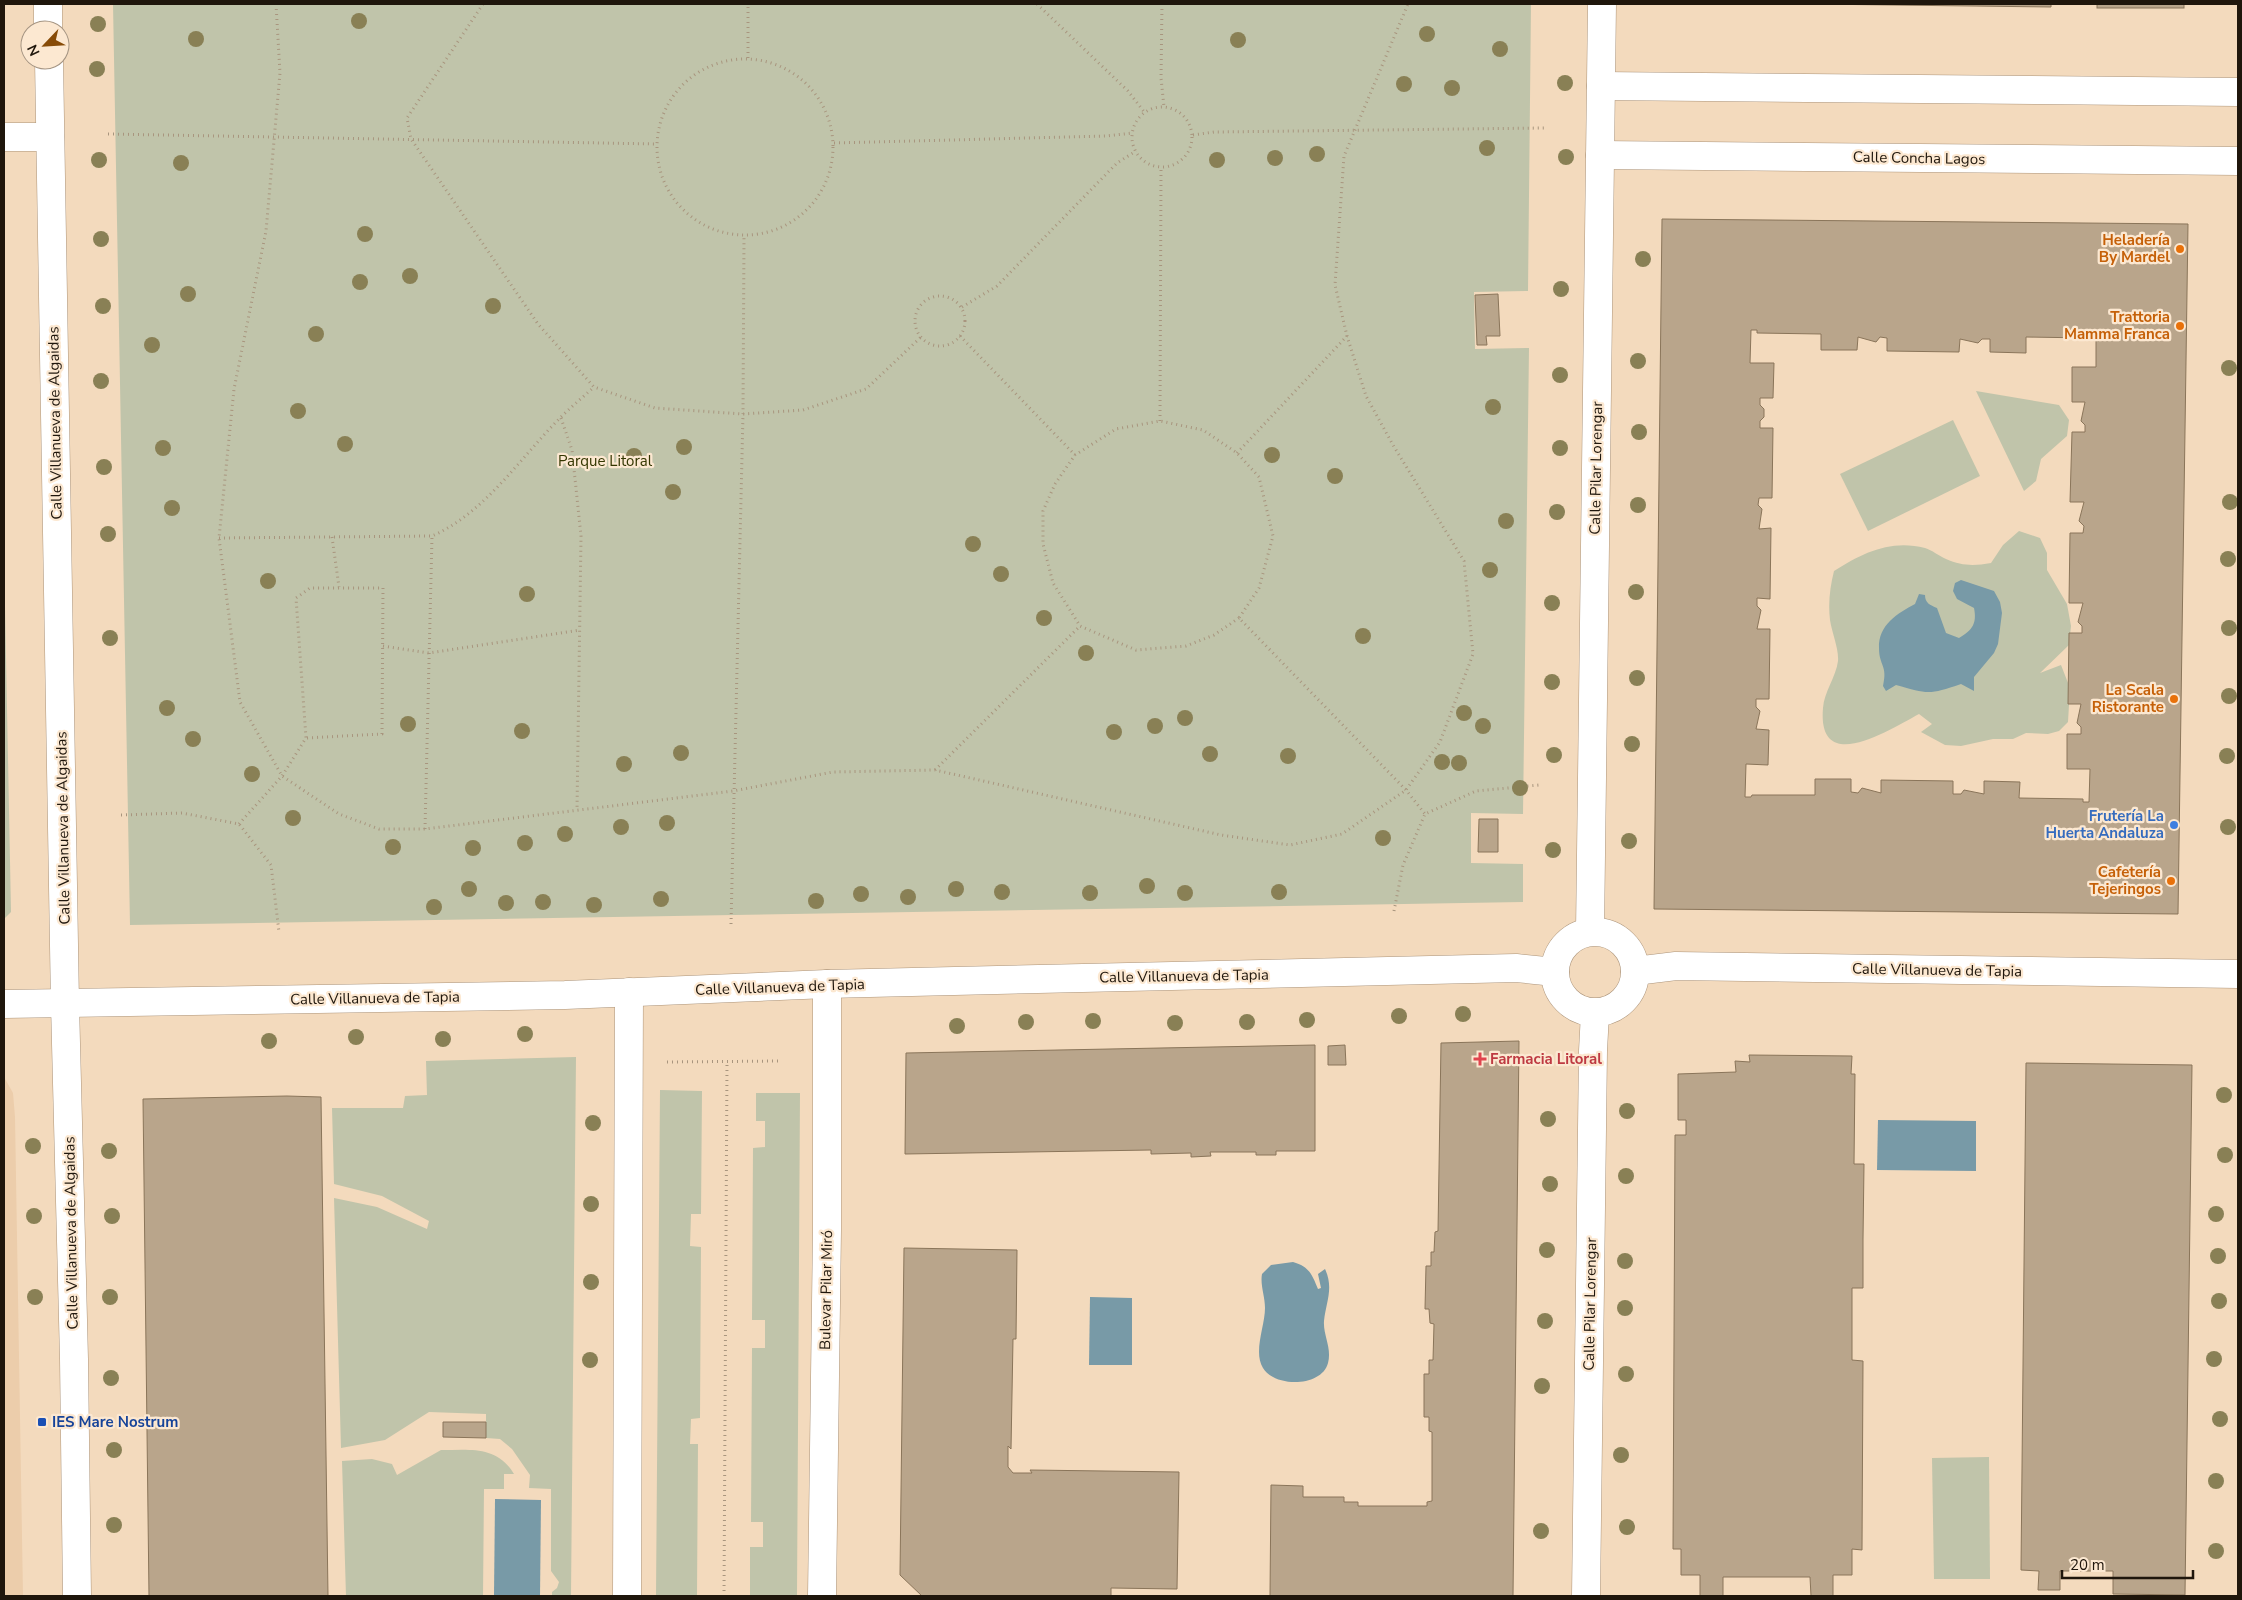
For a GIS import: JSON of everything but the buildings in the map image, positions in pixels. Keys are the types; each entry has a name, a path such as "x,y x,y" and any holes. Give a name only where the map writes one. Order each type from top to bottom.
{"street":[{"path":"48,4 48,20"},
{"name":"Calle Pilar Lorengar","path":"1590,932 1602,4"},
{"name":"Calle Villanueva de Algaidas","path":"49,70 74,1359 76,1596"},
{"path":"1602,86 2238,92"},
{"path":"4,137 50,137"},
{"name":"Calle Concha Lagos","path":"1600,155 2238,161"},
{"path":"1590,932 1603,933 1616,938 1626,946 1633,958 1635,971 1634,984 1628,995 1619,1005 1608,1011 1595,1013 1582,1010 1571,1004 1562,994 1556,982 1555,972 1559,956 1566,945 1577,936 1590,932"},
{"name":"Calle Villanueva de Tapia","path":"1635,971 1676,966 2238,974"},
{"name":"Calle Villanueva de Tapia","path":"4,1004 565,995 827,984 1516,968 1555,972"},
{"name":"Bulevar Pilar Miró","path":"822,1596 827,1230 827,984"},
{"path":"627,1596 629,992"},
{"name":"Calle Pilar Lorengar","path":"1586,1596 1595,1013"}],"path":[{"path":"276,4 280,73 266,231 234,389 219,538 240,702 282,776 340,814 378,829 425,829 733,791 833,772 936,770 1221,835 1290,845 1342,834 1406,790 1440,742 1473,654 1464,562 1393,445 1366,396 1347,336 1336,285 1344,156 1408,4"},
{"path":"483,4 407,118 411,139 538,324 594,387 655,408 743,414 803,410 866,389 921,337"},
{"path":"748,4 748,58"},
{"path":"1037,4 1128,91 1145,113"},
{"path":"1162,4 1161,78 1164,107"},
{"path":"748,58 790,70 821,101 834,143 831,171 828,180 820,196 801,217 777,231 744,238 714,231 683,211 662,181 656,144 662,117 674,92 695,73 720,61 748,58"},
{"path":"1164,107 1178,111 1188,121 1193,135 1190,150 1182,160 1170,166 1156,167 1144,160 1136,152 1133,127 1140,117 1150,109 1164,107"},
{"path":"1193,135 1214,132 1355,128 1544,128"},
{"path":"834,143 1106,136 1133,133"},
{"path":"108,134 656,144"},
{"path":"962,307 997,286 1117,163 1136,152"},
{"path":"1160,420 1161,167"},
{"path":"731,924 743,414 744,238"},
{"path":"941,295 952,299 962,307 966,319 960,336 955,342 941,347 926,343 916,332 914,316 919,305 928,298 941,295"},
{"path":"960,336 1076,455"},
{"path":"1237,453 1347,336"},
{"path":"219,538 432,536 452,527 501,483 561,418 594,387"},
{"path":"561,418 572,450 581,536 577,810"},
{"path":"1160,420 1203,430 1237,453 1259,476 1273,536 1259,588 1238,618 1214,635 1186,646 1136,650 1080,626 1054,584 1043,544 1043,511 1055,484 1076,455 1116,429 1160,420"},
{"path":"425,829 432,536"},
{"path":"332,537 339,587"},
{"path":"239,824 282,776 306,738 296,598 310,588 382,588 382,734 306,738"},
{"path":"1238,618 1406,790 1425,814"},
{"path":"936,770 1080,626"},
{"path":"383,646 429,653 580,630"},
{"path":"1394,911 1402,865 1425,814 1476,791 1539,785"},
{"path":"121,815 182,813 239,824 271,865 279,932"},
{"path":"724,1596 727,1061"},
{"path":"667,1062 781,1061"}],"shaded area":[{"path":"4,1077 13,1093 15,1117 23,1596 4,1596"}],"green space":[{"name":"Parque Litoral","path":"113,4 1531,4 1528,291 1474,292 1475,349 1529,348 1523,814 1471,813 1471,863 1523,864 1523,902 130,925"},
{"path":"1976,391 2059,405 2069,420 2067,436 2041,459 2036,481 2024,491"},
{"path":"1953,420 1980,476 1868,531 1840,474"},
{"path":"2019,531 2040,538 2047,553 2047,570 2067,604 2071,626 2069,645 2040,673 2061,665 2070,688 2068,722 2059,731 2048,734 2026,733 2013,739 1993,739 1961,746 1945,745 1921,732 1932,724 1919,714 1875,737 1843,744 1832,740 1824,729 1823,708 1825,696 1838,661 1829,614 1831,583 1834,571 1866,553 1900,545 1925,548 1946,559 1963,564 1991,563 2003,545"},
{"path":"4,555 11,912 4,919"},
{"path":"576,1057 571,1596 552,1596 552,1592 557,1588 559,1582 551,1571 551,1489 529,1488 530,1475 512,1449 500,1439 486,1438 486,1414 429,1412 385,1440 341,1448 334,1198 377,1207 427,1229 429,1221 382,1196 334,1184 332,1108 403,1108 405,1096 427,1095 426,1061"},
{"path":"660,1090 702,1091 701,1214 691,1214 690,1246 701,1247 700,1418 691,1419 690,1444 698,1444 697,1596 656,1596"},
{"path":"756,1093 800,1093 797,1596 750,1596 750,1547 763,1547 763,1522 751,1522 752,1348 765,1348 765,1320 752,1320 753,1148 765,1147 765,1121 756,1121"},
{"path":"441,1450 482,1451 499,1458 514,1474 504,1474 504,1489 484,1489 483,1596 346,1596 342,1461 372,1459 392,1464 397,1475"},
{"path":"1989,1457 1990,1579 1934,1579 1932,1458"}],"water":[{"path":"1961,580 1994,591 2000,602 2002,613 1998,644 1994,653 1974,677 1974,691 1961,684 1935,692 1922,692 1896,685 1886,691 1883,686 1884,669 1880,659 1879,648 1885,626 1902,611 1915,604 1919,594 1925,595 1927,602 1937,608 1946,633 1959,638 1971,629 1975,618 1974,608 1957,599 1953,591 1955,583"},
{"path":"1878,1120 1976,1121 1976,1171 1877,1170"},
{"path":"1293,1262 1307,1269 1318,1289 1321,1288 1318,1274 1325,1269 1328,1276 1329,1295 1324,1321 1329,1357 1324,1371 1317,1377 1298,1382 1287,1382 1269,1375 1260,1362 1259,1347 1265,1315 1262,1274 1271,1265"},
{"path":"1090,1297 1132,1298 1132,1365 1089,1365"},
{"path":"495,1499 541,1500 540,1596 494,1596"}],"place":[{"name":"Heladería By Mardel","path":"2180,249"},
{"name":"Trattoria Mamma Franca","path":"2180,326"},
{"name":"La Scala Ristorante","path":"2174,699"},
{"name":"Frutería La Huerta Andaluza","path":"2174,825"},
{"name":"Cafetería Tejeringos","path":"2171,881"},
{"name":"Farmacia Litoral","path":"1480,1059"},
{"name":"IES Mare Nostrum","path":"42,1422"}]}
